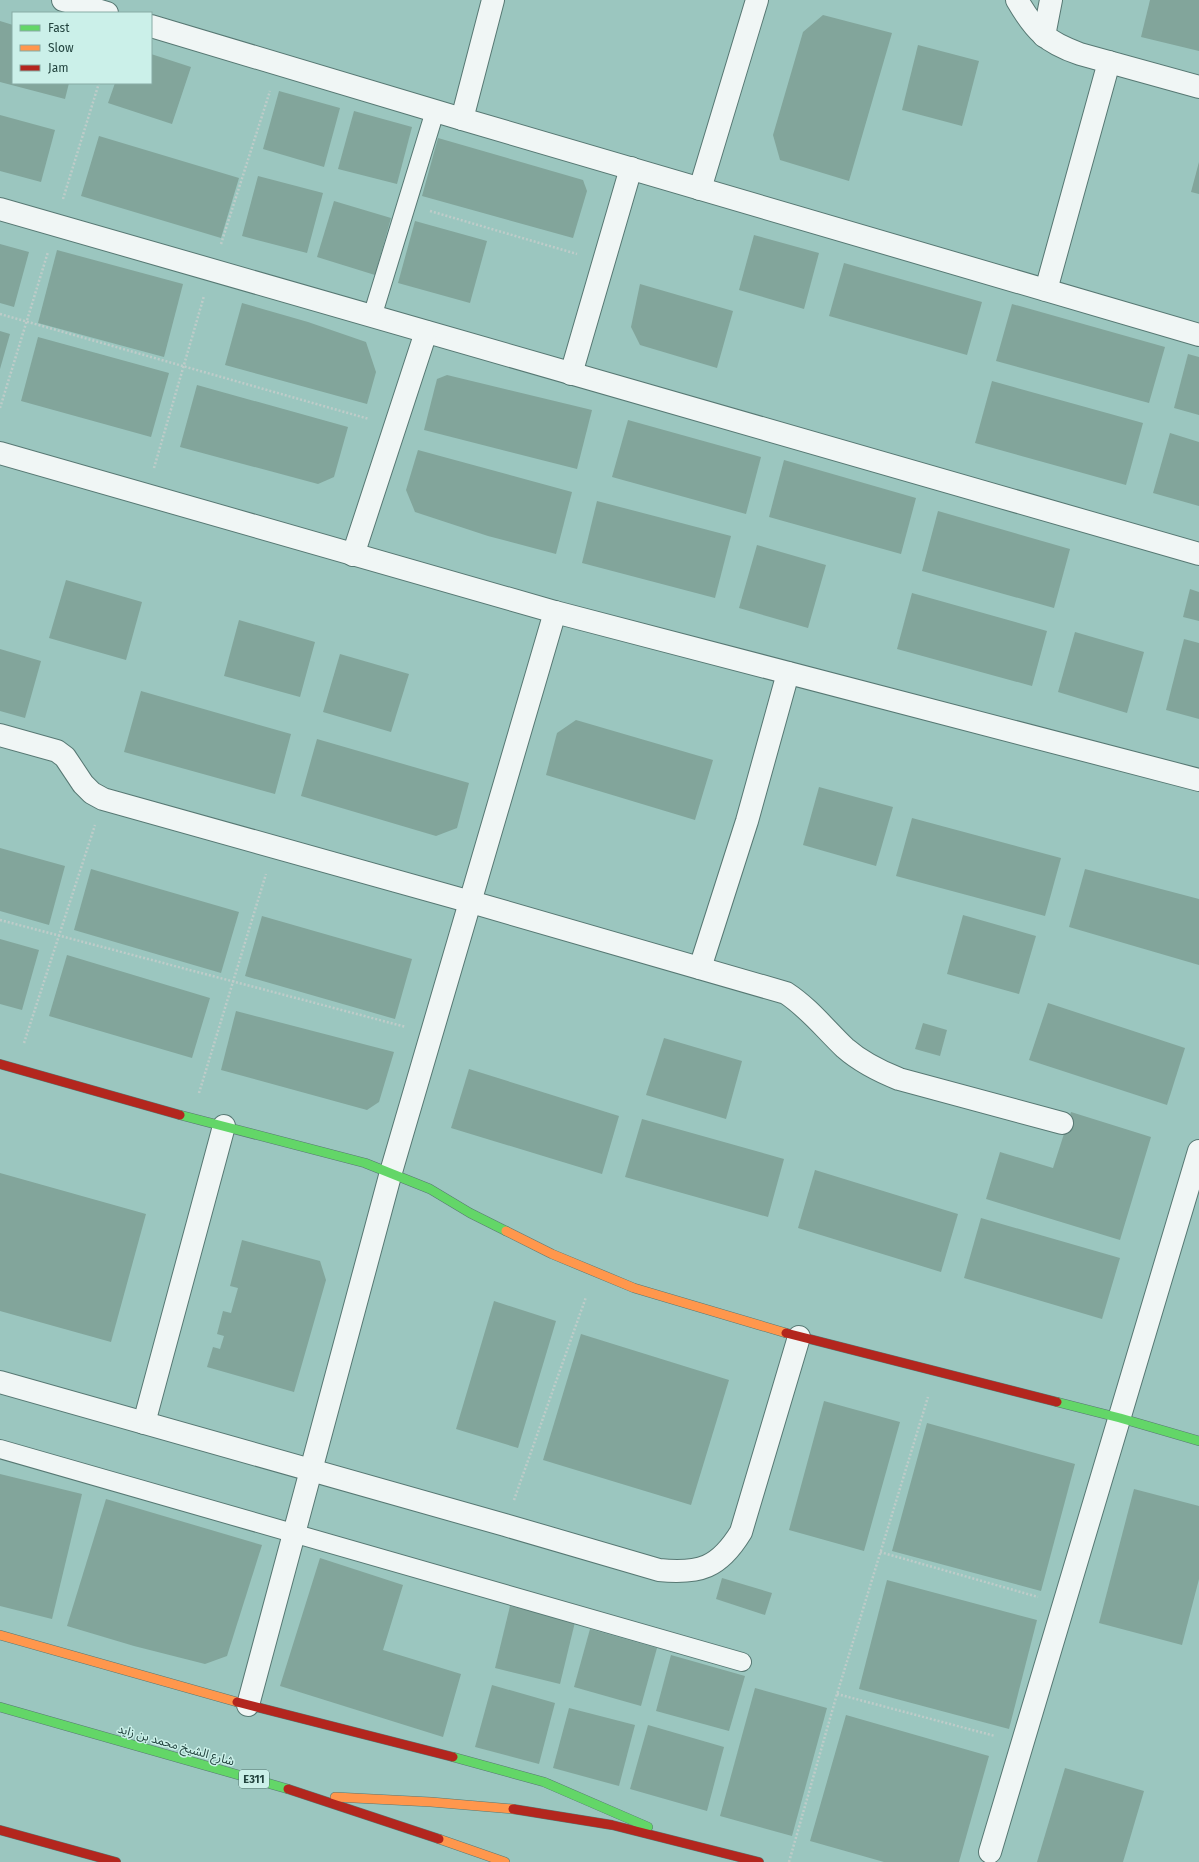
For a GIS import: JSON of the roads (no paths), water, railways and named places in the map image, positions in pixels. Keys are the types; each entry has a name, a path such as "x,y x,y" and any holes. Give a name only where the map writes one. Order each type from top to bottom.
{"main road":[{"path":"0,1064 191,1118 365,1163 392,1172 430,1189 511,1234 595,1272 675,1301 799,1337 1120,1418 1199,1441"},
{"path":"0,1634 248,1705 529,1777 567,1790 603,1808 683,1842"},
{"name":"شارع الشيخ محمد بن زايد","path":"0,1707 313,1796 505,1862"},
{"path":"313,1796 406,1799 499,1807 592,1822 683,1842 759,1862"},
{"path":"0,1830 116,1862"},
{"path":"67,1849 89,1862"}],"street":[{"path":"63,0 104,12"},
{"path":"462,119 493,0"},
{"path":"700,189 756,0"},
{"path":"1017,0 1029,22 1044,36 1061,47 1108,62 1199,87"},
{"path":"1044,36 1051,0"},
{"path":"152,26 462,119 1199,335"},
{"path":"1046,290 1108,62"},
{"path":"571,374 631,168"},
{"path":"0,210 1199,554"},
{"path":"353,555 426,332"},
{"path":"0,453 555,612 1199,780"},
{"path":"248,1705 392,1172 555,612"},
{"path":"700,968 747,821 788,673"},
{"path":"0,735 57,751 65,757 83,784 92,793 103,800 471,902 786,993 799,1001 845,1047 861,1060 879,1071 899,1079 1062,1123"},
{"path":"144,1423 224,1126"},
{"path":"990,1852 1199,1153"},
{"path":"0,1382 505,1524 659,1570 679,1572 698,1570 716,1562 731,1548 741,1532 799,1337"}],"lane":[{"path":"372,317 435,111"},
{"path":"0,1450 742,1662"}]}
